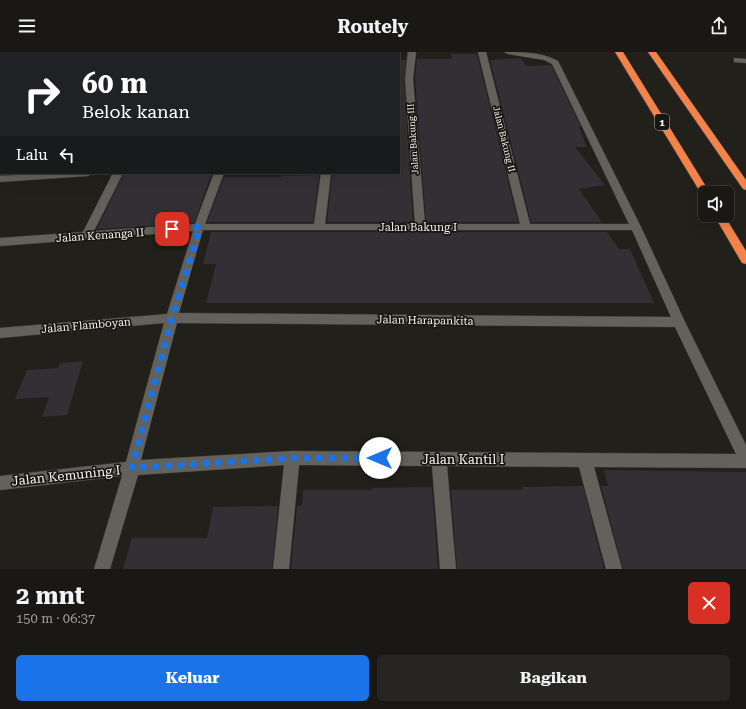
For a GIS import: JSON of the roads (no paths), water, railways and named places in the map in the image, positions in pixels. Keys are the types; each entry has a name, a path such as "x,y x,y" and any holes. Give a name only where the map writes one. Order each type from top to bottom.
{"highway":[{"name":"1","path":"619,52 701,186"},
{"path":"652,52 746,187"},
{"path":"723,222 746,260"}],"street":[{"name":"Jalan Bakung III","path":"412,52 409,79 420,227"},
{"name":"Jalan Bakung II","path":"482,52 526,227"},
{"path":"508,52 546,58 555,63 636,227 679,322 746,460"},
{"path":"737,60 746,61"},
{"path":"400,79 409,79"},
{"path":"0,179 73,174"},
{"path":"87,235 118,174"},
{"path":"102,569 132,468 172,318 218,174"},
{"path":"319,227 326,174"},
{"name":"Jalan Bakung I","path":"200,227 636,227"},
{"name":"Jalan Kenanga II","path":"0,242 200,227"},
{"name":"Jalan Harapankita","path":"172,318 679,322"},
{"name":"Jalan Flamboyan","path":"0,333 172,318"},
{"path":"281,569 292,458"},
{"name":"Jalan Kantil I","path":"132,468 292,458 746,460"},
{"path":"439,459 448,569"},
{"path":"585,460 614,569"},
{"name":"Jalan Kemuning I","path":"0,483 132,468"}]}
